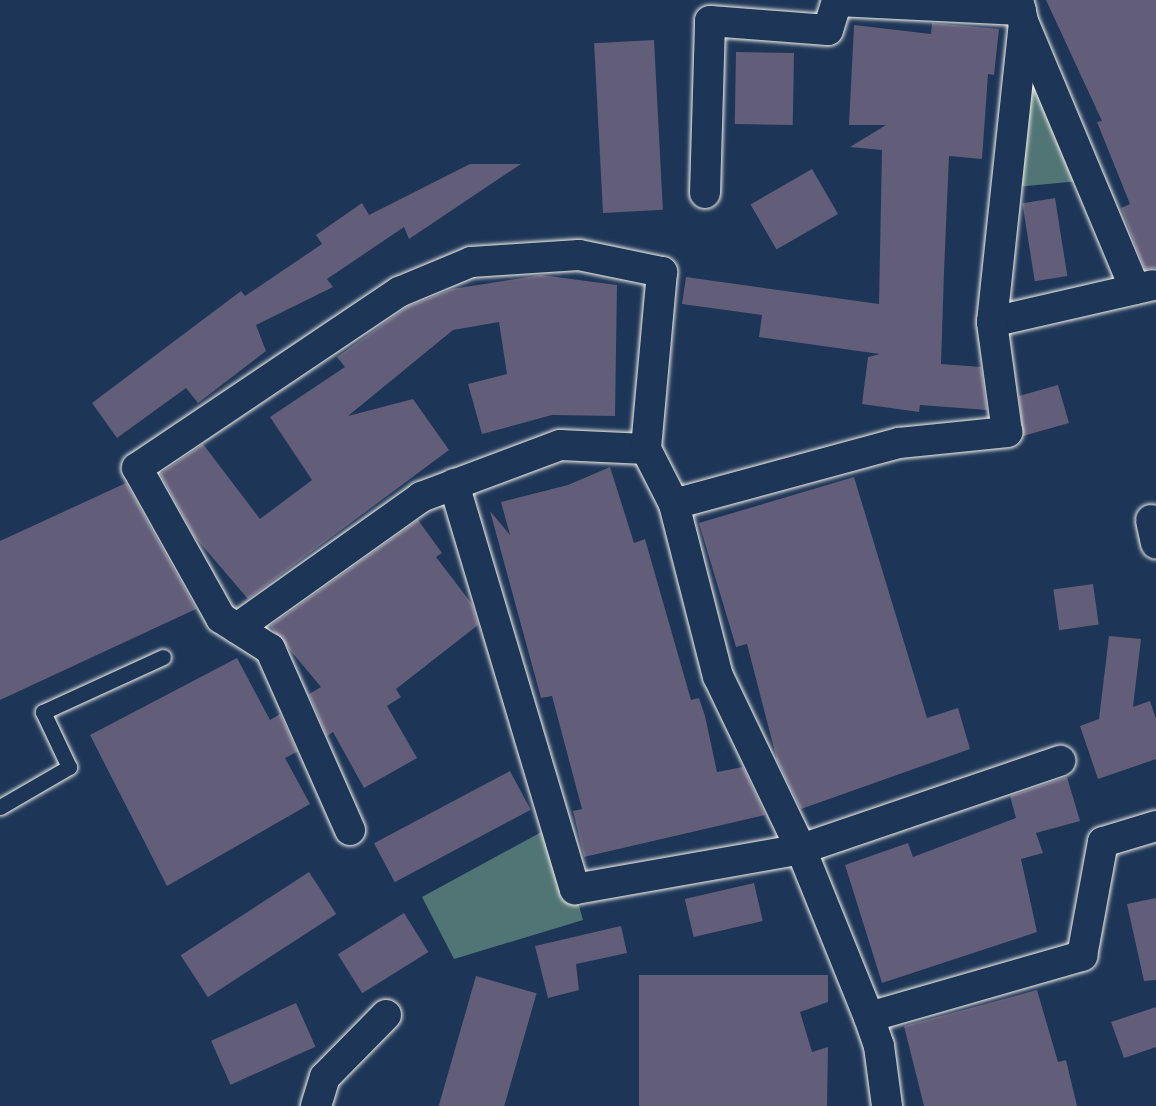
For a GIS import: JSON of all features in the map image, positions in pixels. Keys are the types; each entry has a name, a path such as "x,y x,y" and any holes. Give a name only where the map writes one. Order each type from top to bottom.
{"street":[{"path":"705,193 710,21 828,30 837,1 1021,12"},
{"path":"992,322 1146,287 1021,12"},
{"path":"674,504 898,444 1007,432 992,322 1021,12"},
{"path":"350,830 270,648 221,618 137,468 399,292 471,262 579,255 662,272 646,448 674,504 718,676 801,849 879,1046 887,1106"},
{"path":"237,628 421,497 560,445 646,448"},
{"path":"454,484 575,889 801,849 1060,761"},
{"path":"868,1017 1082,956 1103,842 1156,826"},
{"path":"316,1106 325,1077 386,1015"}],"lane":[{"path":"0,807 69,766 43,712 163,657"}],"green space":[{"path":"1024,25 1090,180 1005,188"},
{"path":"556,824 583,920 454,959 422,897"}],"building":[{"path":"1046,0 1156,0 1156,268 1145,269 1142,262 1121,208 1130,204 1097,122 1102,121"},
{"path":"932,23 999,29 994,75 988,74 982,159 949,156 941,364 981,367 987,410 920,405 919,412 862,404 868,357 880,354 759,337 762,315 682,304 686,277 879,304 882,150 850,147 886,125 849,125 854,25 931,34"},
{"path":"654,40 663,210 603,213 594,43"},
{"path":"736,52 794,53 793,125 735,124"},
{"path":"470,164 521,164 409,239 404,227 327,279 333,287 256,325 266,351 198,403 186,388 117,438 92,403 241,291 245,296 322,244 316,235 362,203 369,215"},
{"path":"812,169 838,214 777,250 751,204"},
{"path":"1055,198 1067,276 1035,281 1022,203"},
{"path":"541,275 617,285 615,416 552,415 482,434 468,384 507,374 499,322 453,330 348,416 413,399 449,450 248,599 195,537 160,474 203,444 260,519 312,480 270,417 345,367 337,357 407,307 452,289"},
{"path":"1058,385 1069,423 1023,436 1019,396"},
{"path":"610,467 634,543 645,539 691,700 699,698 705,716 717,772 743,767 765,815 584,857 573,811 582,809 552,696 541,698 490,511 510,535 501,502 568,485"},
{"path":"854,477 927,718 958,708 970,749 801,809 777,760 747,644 736,647 699,523"},
{"path":"126,483 196,609 0,700 0,541"},
{"path":"418,520 442,553 436,557 472,604 478,625 396,689 401,697 387,706 417,758 364,788 333,732 327,736 309,694 321,687 270,626"},
{"path":"1093,584 1099,625 1059,630 1053,590"},
{"path":"1109,636 1141,639 1133,707 1150,701 1156,719 1156,759 1098,779 1080,726 1099,719"},
{"path":"237,658 270,720 280,714 297,752 285,758 310,804 167,886 90,735"},
{"path":"510,771 531,810 395,882 374,843"},
{"path":"1067,777 1080,821 1036,833 1043,853 1021,859 1037,932 882,983 845,865 908,843 913,857 1016,818 1010,796"},
{"path":"309,872 336,914 208,997 181,955"},
{"path":"754,883 763,921 694,937 685,899"},
{"path":"1156,898 1156,980 1144,981 1127,904"},
{"path":"404,913 428,952 362,993 338,954"},
{"path":"621,926 627,953 576,964 579,990 548,998 535,946"},
{"path":"639,975 828,975 828,1002 800,1012 812,1052 828,1047 827,1106 639,1106"},
{"path":"476,976 537,993 504,1106 439,1106"},
{"path":"1037,990 1058,1062 1066,1060 1077,1106 924,1106 904,1026"},
{"path":"296,1003 316,1047 231,1085 211,1041"},
{"path":"1156,1007 1156,1047 1124,1058 1111,1022"}]}
